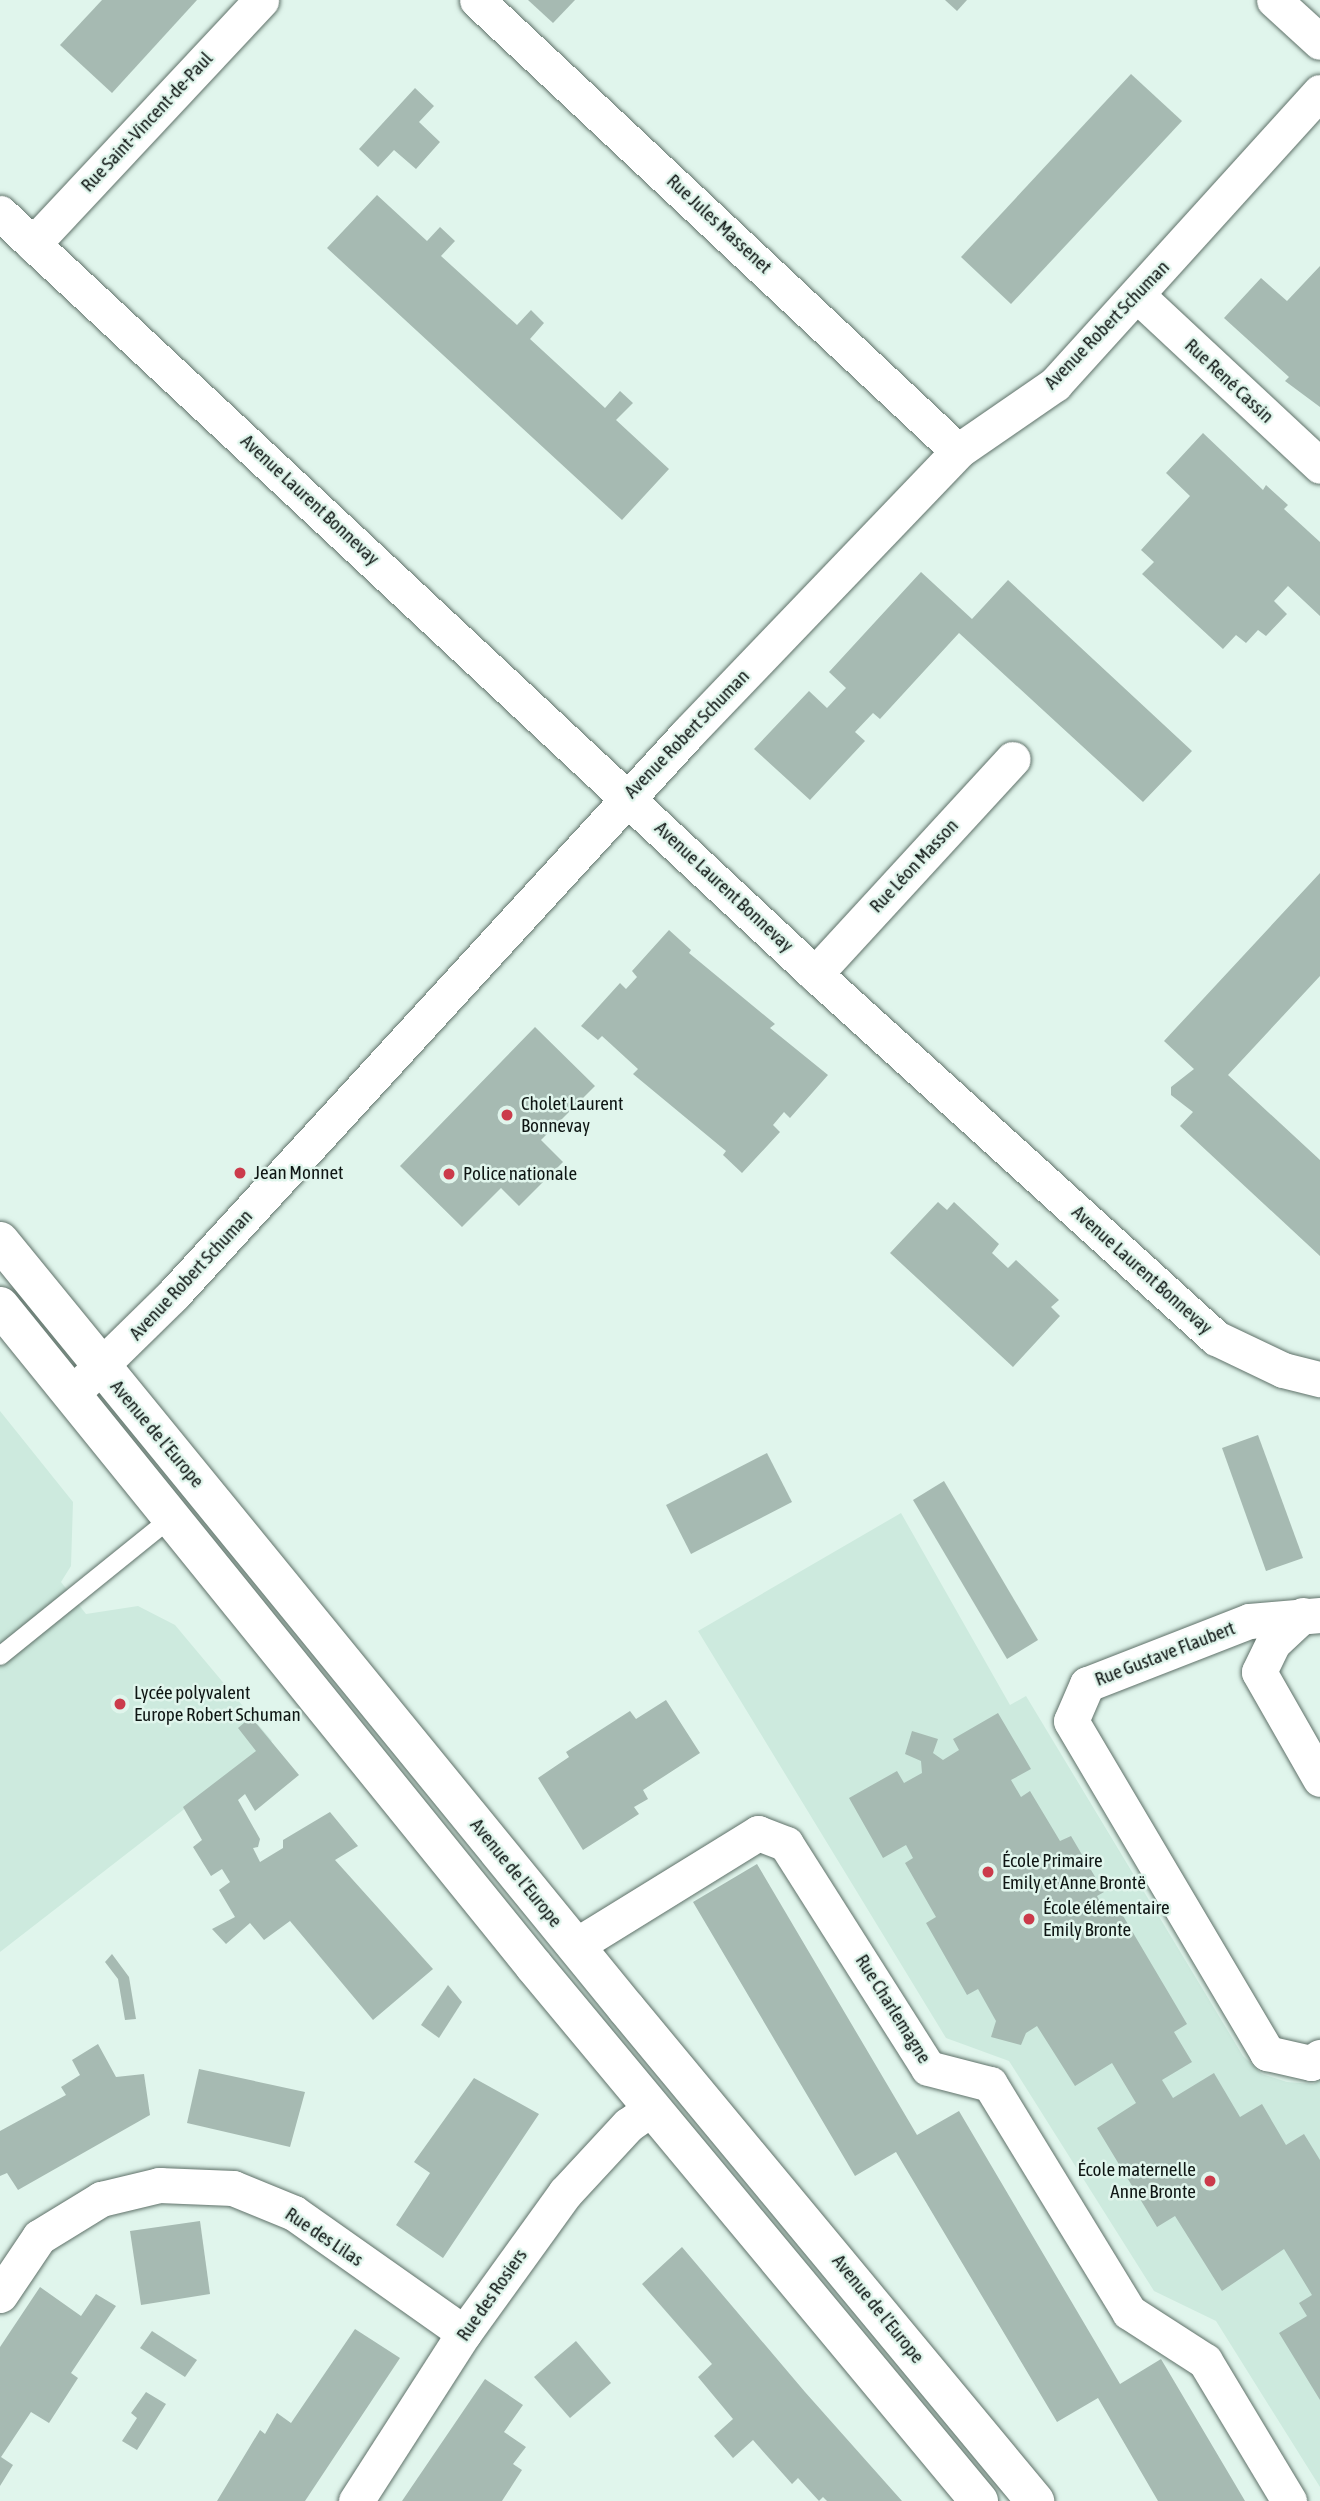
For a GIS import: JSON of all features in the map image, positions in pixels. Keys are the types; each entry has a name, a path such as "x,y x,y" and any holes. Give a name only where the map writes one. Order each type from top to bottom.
{"main road":[{"name":"Avenue de l’Europe","path":"0,1241 575,1946 1035,2501"},
{"path":"0,1307 651,2109 979,2501"}],"street":[{"name":"Rue Saint-Vincent-de-Paul","path":"33,244 261,0"},
{"name":"Rue Jules Massenet","path":"477,0 958,450"},
{"path":"1274,0 1320,42"},
{"name":"Avenue Robert Schuman","path":"70,1393 102,1368 627,797 958,450 1055,384 1138,296 1320,92"},
{"name":"Avenue Laurent Bonnevay","path":"0,213 815,974 1216,1338 1283,1370 1320,1378"},
{"name":"Rue René Cassin","path":"1138,296 1320,466"},
{"name":"Rue Léon Masson","path":"815,974 1013,759"},
{"name":"Rue Gustave Flaubert","path":"1312,1615 1273,1643 1259,1672 1320,1779"},
{"name":"Rue Gustave Flaubert","path":"1312,1615 1249,1621 1087,1684 1071,1721 1267,2053 1311,2063 1320,2057"},
{"name":"Rue Charlemagne","path":"575,1946 758,1833 786,1844 928,2068 990,2084 1129,2312 1205,2361 1289,2501"},
{"name":"Rue des Rosiers","path":"356,2501 464,2333 565,2193 628,2125 651,2109"},
{"name":"Rue des Lilas","path":"0,2295 39,2237 101,2199 159,2185 233,2188 294,2213 464,2333"}],"lane":[{"path":"0,1656 172,1517"}],"shaded area":[{"name":"Lycée polyvalent Europe Robert Schuman","path":"0,1411 73,1502 71,1566 61,1582 86,1614 138,1606 175,1625 272,1741 0,1952"},
{"name":"École Primaire Emily et Anne Brontë","path":"901,1513 1010,1705 1026,1696 1243,2056 1262,2074 1287,2082 1313,2084 1320,2080 1320,2487 1216,2321 1154,2291 1009,2061 946,2038 698,1631"}],"building":[{"path":"102,0 197,0 112,93 60,45"},
{"path":"528,0 575,0 553,23"},
{"path":"945,0 967,0 957,11"},
{"path":"1131,74 1182,121 1011,304 961,257"},
{"path":"415,88 434,106 419,122 440,142 416,169 394,150 378,167 359,149"},
{"path":"377,195 427,241 440,227 455,241 441,256 517,325 531,310 544,323 530,339 605,408 620,391 633,403 616,420 669,469 622,520 327,248"},
{"path":"1320,266 1320,407 1285,381 1289,377 1224,318 1261,278 1287,301"},
{"path":"1203,433 1263,490 1266,485 1288,505 1284,509 1320,542 1320,616 1288,586 1274,601 1287,614 1266,636 1258,630 1246,643 1236,635 1223,649 1142,574 1154,562 1141,550 1190,496 1166,473"},
{"path":"921,572 972,619 1008,580 1192,751 1143,802 959,633 880,719 873,713 855,732 865,741 810,800 754,749 809,691 827,708 846,688 829,672"},
{"path":"1320,873 1320,976 1228,1075 1320,1160 1320,1256 1180,1126 1193,1112 1171,1095 1171,1087 1194,1069 1164,1041"},
{"path":"669,930 691,950 689,953 775,1024 770,1028 828,1075 790,1118 784,1112 773,1125 780,1132 742,1173 723,1155 726,1151 633,1074 638,1069 602,1036 598,1040 581,1026 620,983 626,989 637,977 632,971"},
{"name":"Cholet Laurent Bonnevay","path":"535,1027 595,1086 541,1140 563,1162 519,1206 501,1188 462,1227 400,1166"},
{"path":"938,1202 947,1210 954,1202 999,1244 992,1253 1008,1268 1016,1260 1059,1300 1051,1307 1060,1316 1013,1367 890,1253"},
{"path":"1258,1435 1303,1558 1266,1571 1222,1448"},
{"path":"767,1453 792,1502 691,1554 666,1505"},
{"path":"944,1481 1038,1640 1007,1659 913,1500"},
{"path":"666,1700 700,1753 643,1790 648,1799 634,1807 639,1814 583,1850 538,1778 569,1757 566,1752 630,1711 636,1719"},
{"path":"998,1713 1031,1769 1011,1780 1021,1797 1030,1791 1060,1841 1071,1836 1104,1892 1097,1896 1105,1911 1116,1904 1187,2024 1174,2032 1192,2062 1162,2080 1173,2098 1214,2073 1240,2117 1262,2104 1286,2145 1304,2134 1320,2160 1320,2400 1279,2333 1307,2316 1299,2303 1312,2295 1284,2249 1222,2291 1175,2216 1157,2227 1097,2128 1136,2103 1112,2063 1075,2086 1037,2026 1026,2033 1021,2045 991,2037 996,2021 978,1989 967,1995 926,1923 936,1917 905,1863 913,1858 906,1845 883,1858 849,1798 897,1771 904,1783 922,1773 921,1761 905,1754 912,1731 938,1739 933,1753 943,1760 959,1750 953,1739"},
{"path":"251,1717 299,1775 255,1811 245,1794 238,1800 260,1839 258,1847 253,1848 260,1862 283,1848 283,1840 330,1812 358,1846 335,1860 433,1969 373,2020 290,1921 264,1940 250,1923 226,1944 212,1929 235,1917 219,1890 230,1882 222,1869 211,1876 193,1847 202,1840 183,1807 256,1751 238,1728"},
{"path":"757,1864 917,2135 959,2111 1120,2384 1161,2359 1245,2501 1158,2501 1098,2398 1057,2422 896,2152 855,2176 693,1902"},
{"path":"112,1954 129,1977 136,2019 125,2020 118,1979 105,1962"},
{"path":"448,1985 462,2002 439,2038 421,2025"},
{"path":"98,2044 116,2077 144,2074 150,2115 18,2190 7,2173 0,2176 0,2131 66,2095 61,2087 80,2075 72,2060"},
{"path":"199,2069 305,2092 290,2147 187,2123"},
{"path":"474,2078 539,2114 443,2258 396,2225 430,2173 414,2162"},
{"path":"200,2221 210,2294 141,2305 130,2231"},
{"path":"682,2247 902,2501 827,2501 823,2497 819,2501 798,2478 792,2484 753,2440 733,2458 714,2436 733,2419 698,2377 712,2364 642,2284"},
{"path":"40,2287 81,2316 96,2294 116,2306 71,2373 78,2378 49,2423 31,2412 1,2457 13,2465 0,2486 0,2347"},
{"path":"355,2329 400,2358 305,2501 217,2501 260,2430 265,2434 277,2413 291,2423"},
{"path":"152,2331 197,2360 185,2377 140,2348"},
{"path":"576,2341 611,2383 570,2418 534,2377"},
{"path":"485,2379 523,2405 504,2432 526,2447 513,2464 522,2470 502,2501 402,2501"},
{"path":"146,2392 166,2404 137,2450 122,2441 137,2418 131,2413"}],"place":[{"name":"Cholet Laurent Bonnevay","path":"507,1115"},
{"name":"Jean Monnet","path":"240,1173"},
{"name":"Police nationale","path":"449,1174"},
{"name":"Lycée polyvalent Europe Robert Schuman","path":"120,1704"},
{"name":"École Primaire Emily et Anne Brontë","path":"988,1872"},
{"name":"École élémentaire Emily Bronte","path":"1029,1919"},
{"name":"École maternelle Anne Bronte","path":"1210,2181"}]}
